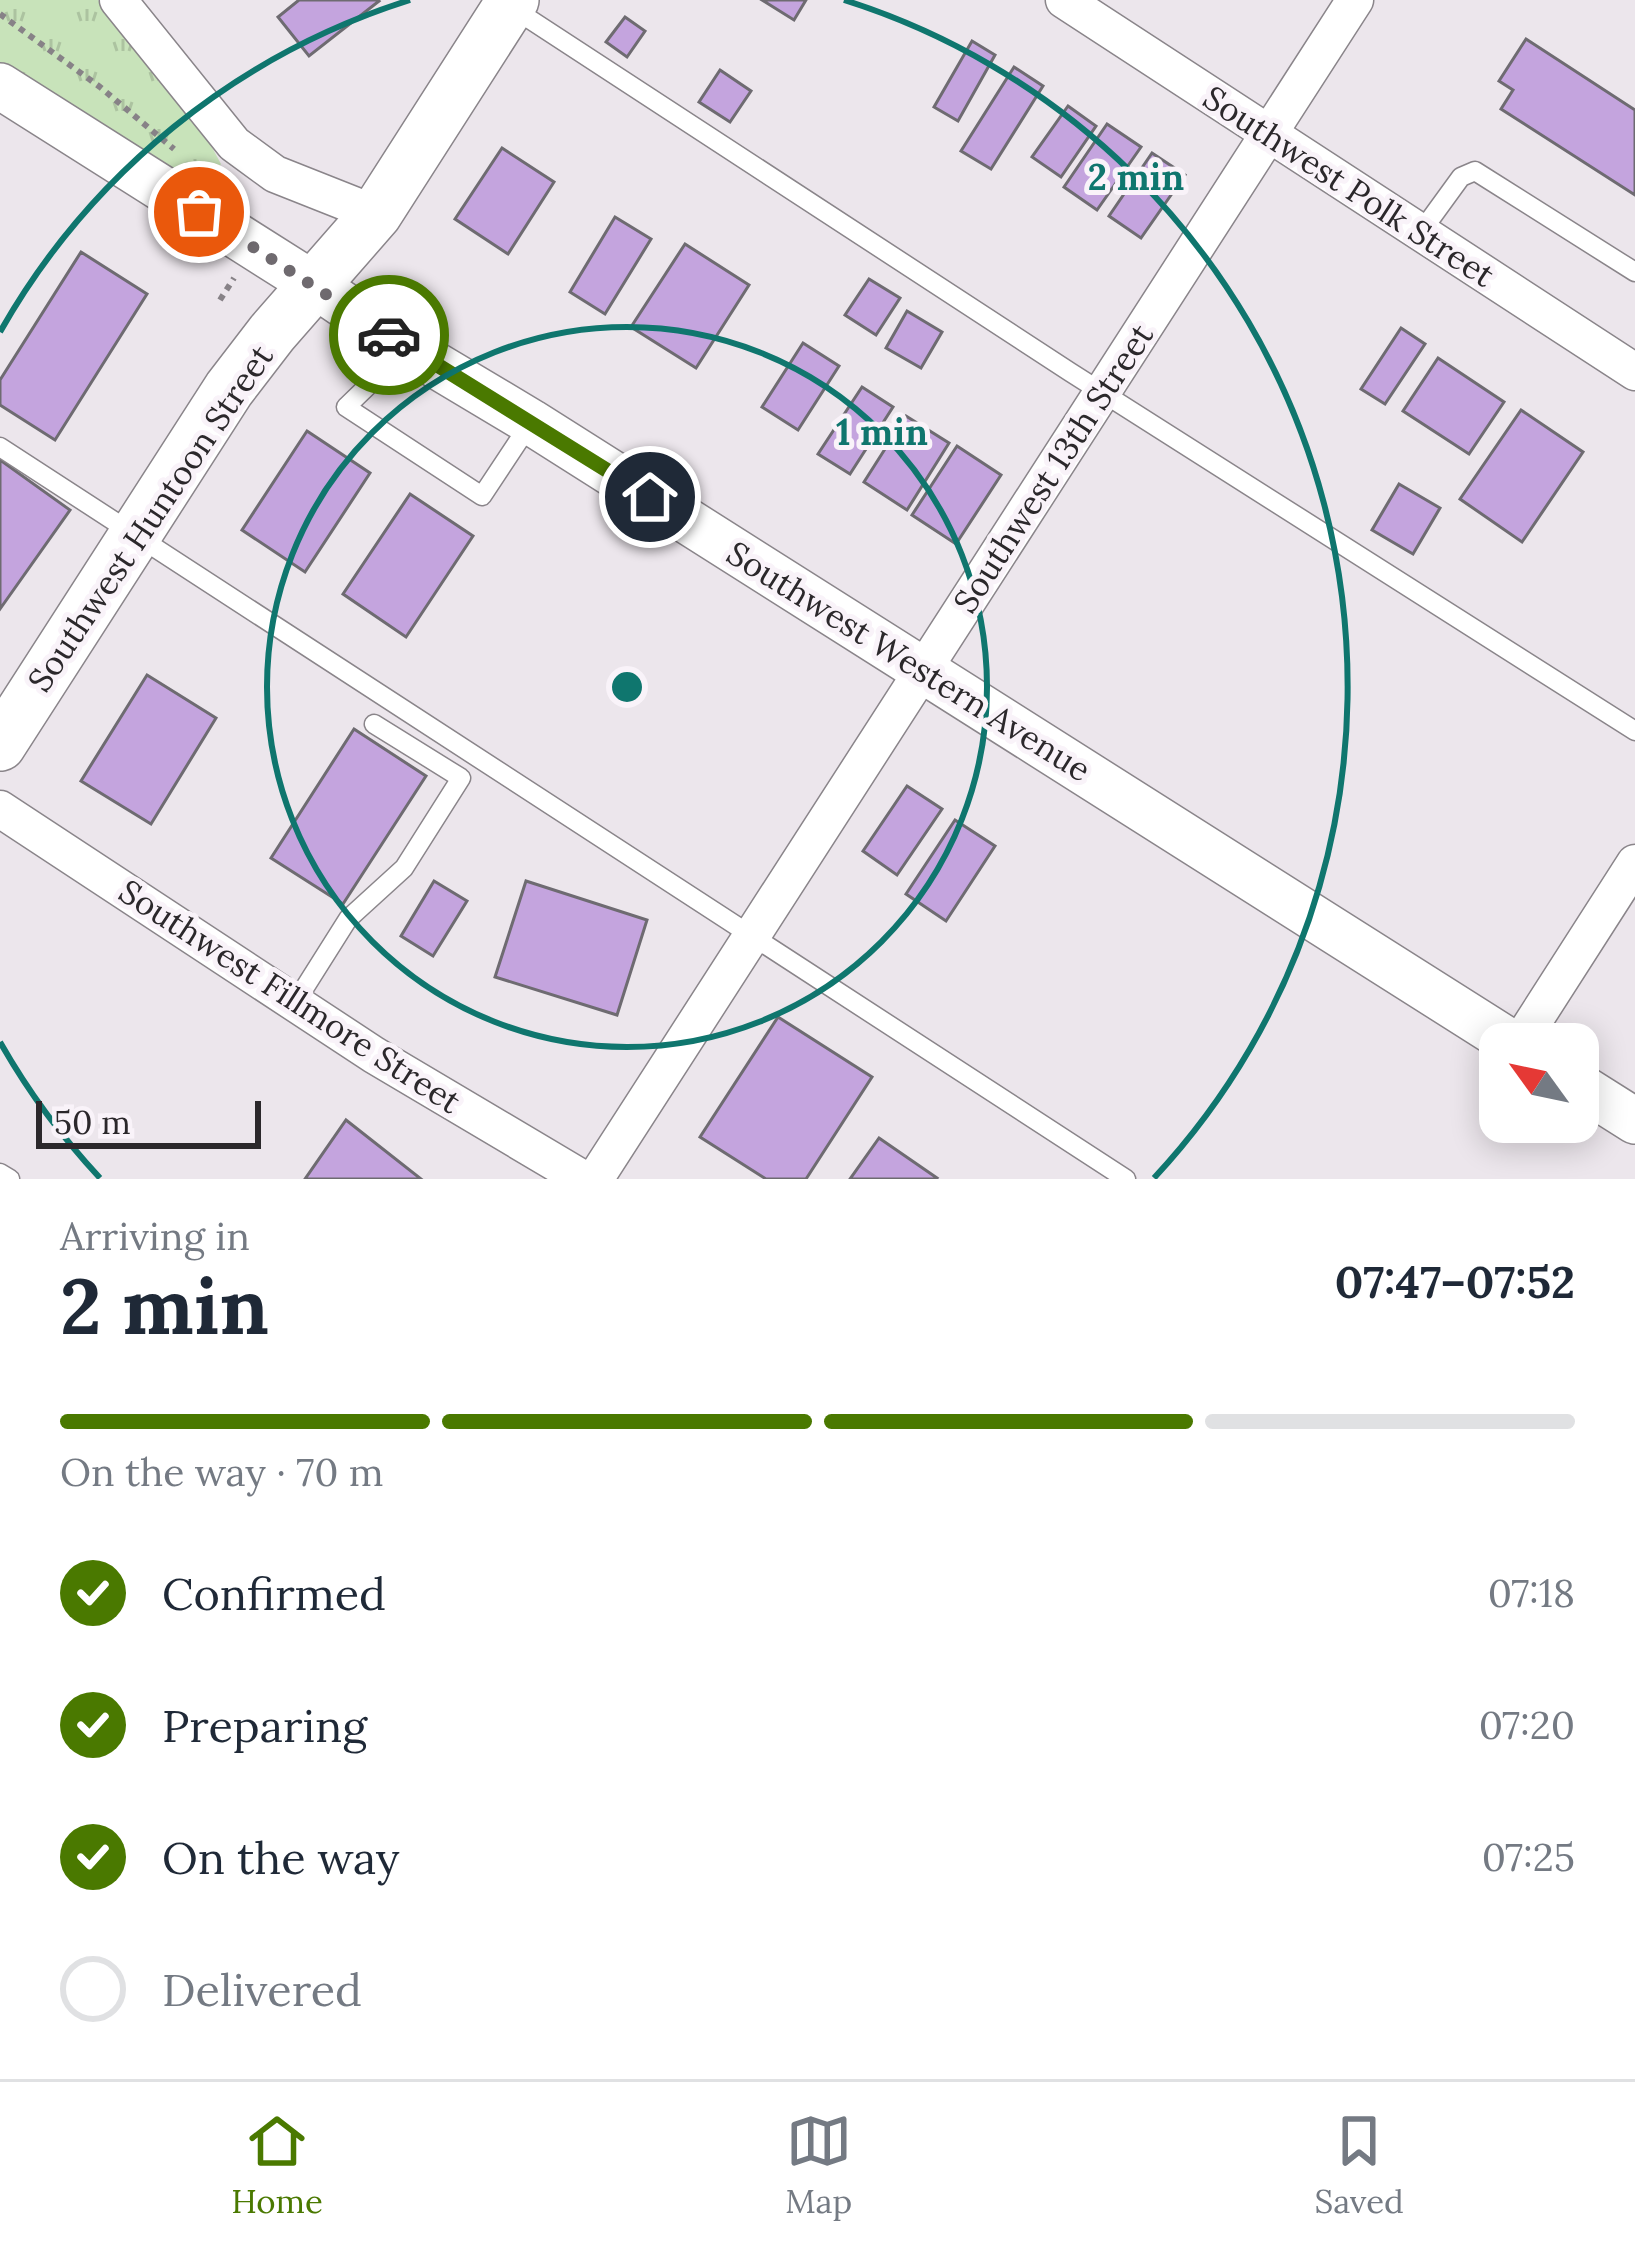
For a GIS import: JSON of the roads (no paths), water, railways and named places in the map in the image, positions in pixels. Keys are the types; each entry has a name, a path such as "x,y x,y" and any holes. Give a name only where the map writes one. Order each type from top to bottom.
{"main road":[{"name":"Southwest Huntoon Street","path":"0,746 229,389 376,214 508,2"}],"street":[{"path":"118,0 234,145 275,174 376,214"},
{"name":"Southwest Polk Street","path":"1064,0 1635,372"},
{"name":"Southwest 13th Street","path":"596,1179 1355,0"},
{"name":"Southwest Western Avenue","path":"0,86 407,348 1483,1023"},
{"name":"Southwest Fillmore Street","path":"0,808 374,1055 583,1179"},
{"path":"1530,1023 1635,863"},
{"path":"1599,1098 1635,1121"}],"lane":[{"path":"508,2 1102,392 1635,731"},
{"path":"1421,232 1461,177 1475,171 1635,272"},
{"path":"407,348 346,407 482,496 531,422"},
{"path":"0,447 1126,1179"},
{"path":"295,1004 348,919 404,868 461,778 374,724"},
{"path":"0,1173 10,1179"}]}
